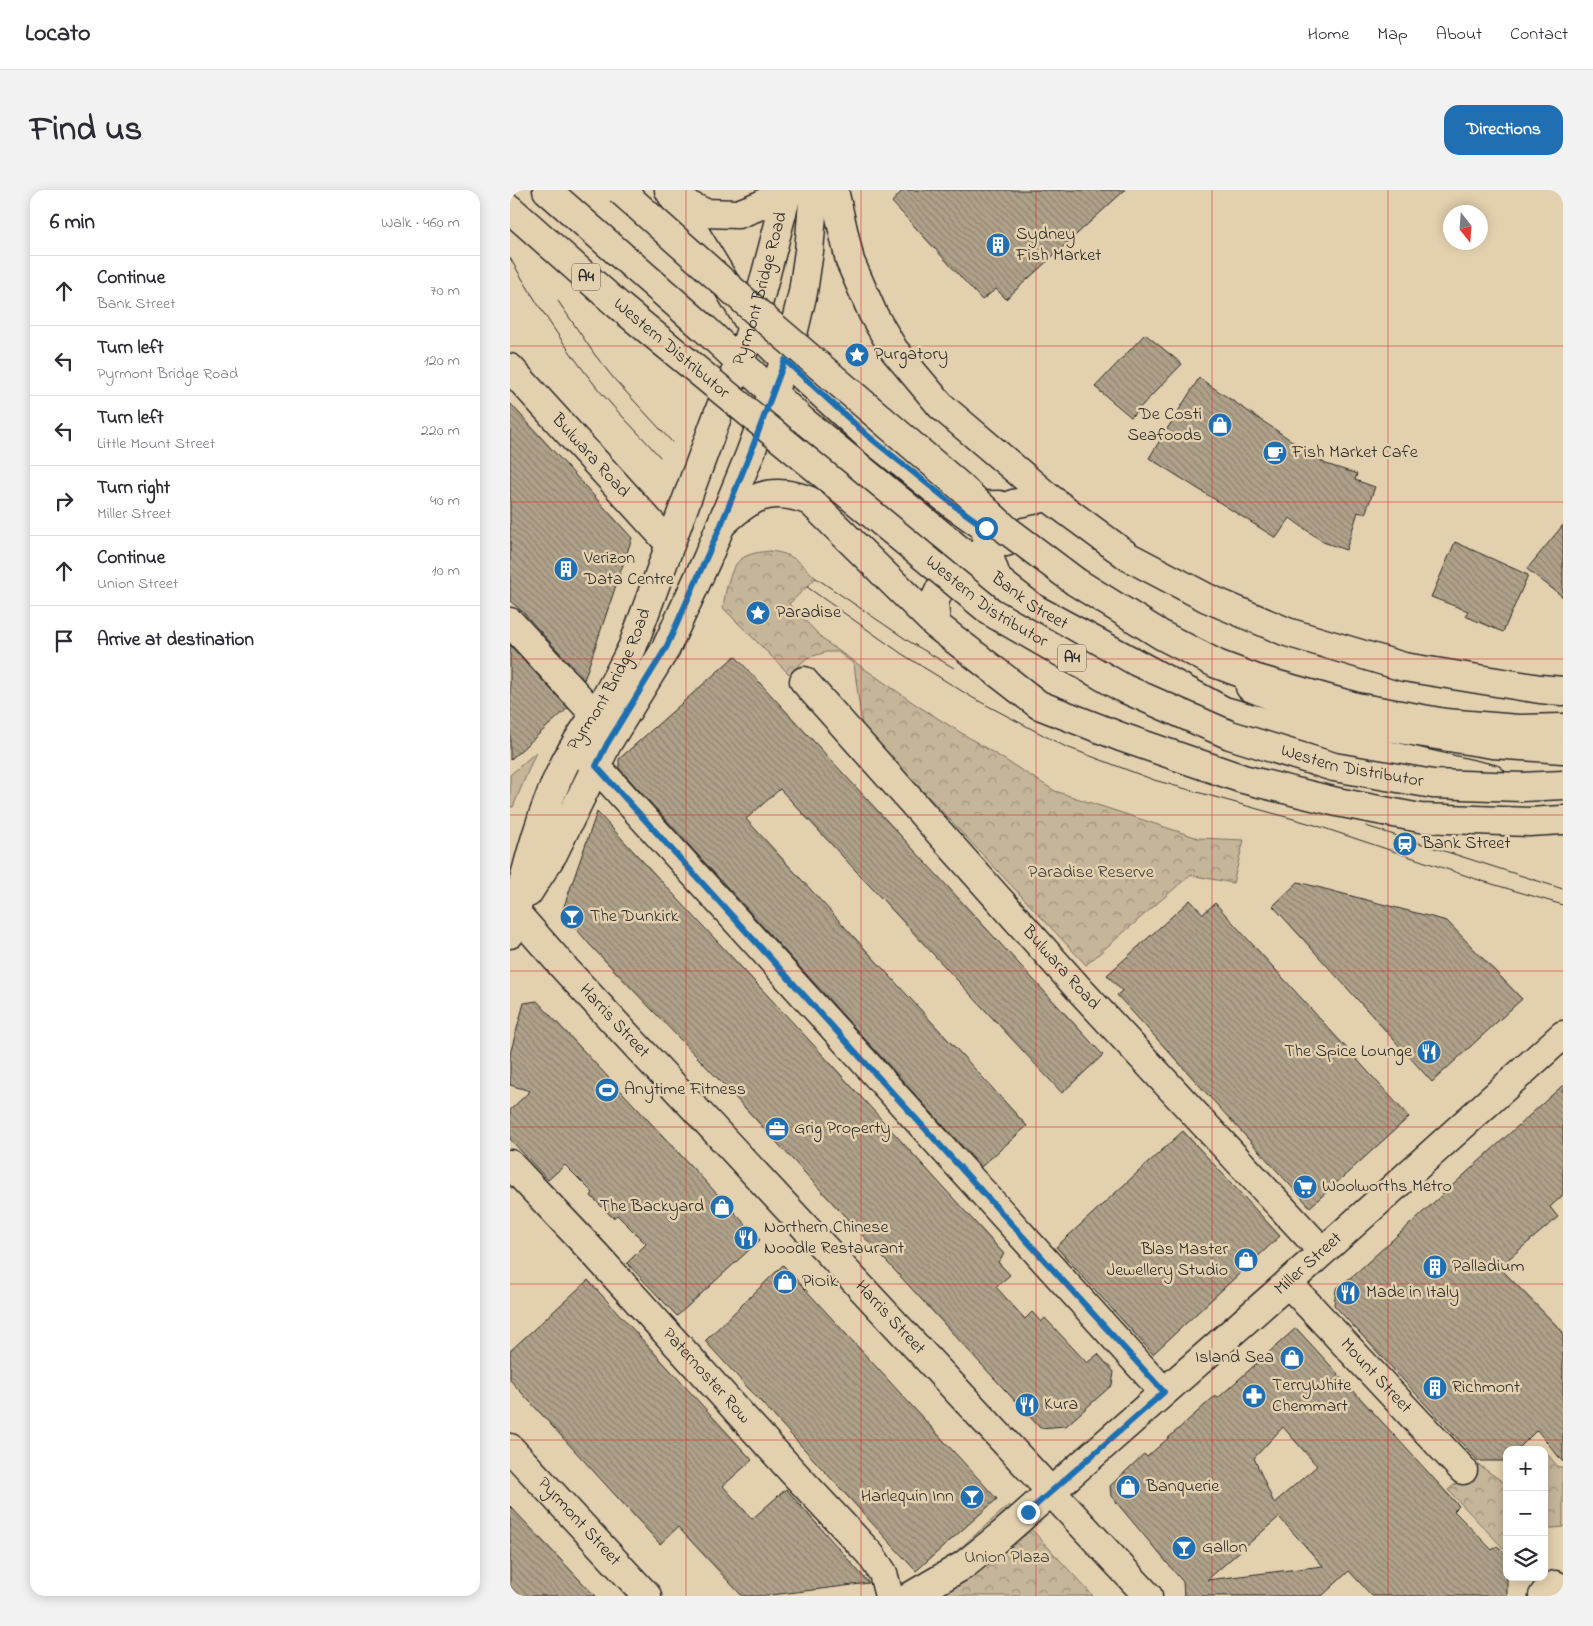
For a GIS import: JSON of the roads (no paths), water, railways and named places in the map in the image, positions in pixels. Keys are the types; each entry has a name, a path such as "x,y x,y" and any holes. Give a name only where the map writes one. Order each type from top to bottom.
{"main road":[{"path":"547,190 817,432 948,540 950,561 973,551"},
{"path":"620,190 768,322 962,488 1007,530 1076,582 1163,636 1218,664 1257,679 1356,707 1445,724 1518,728 1563,728"},
{"path":"670,190 684,204 706,213 738,214 761,205 787,190"},
{"path":"670,190 752,327 868,436 955,506 973,551"},
{"name":"Pyrmont Bridge Road","path":"512,918 533,843 549,799 574,745 616,681 632,648 752,327 787,190"},
{"name":"Pyrmont Bridge Road","path":"512,918 553,854 607,744 666,648 721,525 773,393 793,334 803,292 809,251 814,190"},
{"path":"834,190 850,261 873,314 894,350 941,406 1048,497 1129,557 1207,598 1288,632 1404,667 1563,691"},
{"name":"Western Distributor","path":"510,209 618,305 991,612 1123,688 1230,735 1334,767 1434,784 1522,787 1563,785"},
{"name":"Bulwara Road","path":"510,368 670,544"},
{"path":"721,525 748,502 763,495 778,493 794,495 810,501 936,625 1039,705 1243,779 1337,802 1420,818 1528,822 1563,820"},
{"path":"955,506 1013,504 1048,497"},
{"path":"936,625 934,602 973,551 1013,504"},
{"name":"Bank Street","path":"973,551 1016,549 1182,661 1325,717 1492,744 1563,749"},
{"name":"Bank Street","path":"973,551 997,579 1035,609 1224,711 1364,750 1552,793 1563,793"},
{"path":"510,622 595,714"},
{"name":"Bulwara Road","path":"804,682 1078,988 1322,1251"},
{"path":"574,745 596,766 1164,1392"},
{"name":"Harris Street","path":"512,918 566,970 1148,1596"},
{"name":"Miller Street","path":"911,1596 964,1565 1052,1492 1288,1283 1563,1035"},
{"name":"Paternoster Row","path":"510,1164 870,1554 883,1573 888,1596"},
{"name":"Mount Street","path":"1288,1283 1463,1470"},
{"name":"Pyrmont Street","path":"510,1448 647,1596"},
{"path":"1543,1596 1554,1585 1563,1588"}],"tram line":[{"path":"510,258 551,325 574,358 605,398 660,457"},
{"path":"558,301 595,355 615,380 672,442"},
{"path":"816,578 910,642 954,668"},
{"path":"807,587 902,654 973,698 1064,746 1154,780 1315,825 1482,881 1563,905"},
{"path":"1366,826 1563,889"}],"place":[{"name":"Sydney Fish Market","path":"998,245"},
{"name":"Purgatory","path":"857,355"},
{"name":"De Costi Seafoods","path":"1220,425"},
{"name":"Fish Market Cafe","path":"1275,453"},
{"name":"Verizon Data Centre","path":"566,569"},
{"name":"Paradise","path":"758,613"},
{"name":"Bank Street","path":"1405,844"},
{"name":"The Dunkirk","path":"572,917"},
{"name":"The Spice Lounge","path":"1429,1052"},
{"name":"Anytime Fitness","path":"607,1090"},
{"name":"Grig Property","path":"777,1129"},
{"name":"Woolworths Metro","path":"1305,1187"},
{"name":"The Backyard","path":"722,1207"},
{"name":"Northern Chinese Noodle Restaurant","path":"746,1238"},
{"name":"Blas Master Jewellery Studio","path":"1246,1260"},
{"name":"Palladium","path":"1435,1267"},
{"name":"PiOik","path":"785,1282"},
{"name":"Made in Italy","path":"1348,1293"},
{"name":"Island Sea","path":"1292,1358"},
{"name":"Richmont","path":"1435,1388"},
{"name":"TerryWhite Chemmart","path":"1254,1396"},
{"name":"Kura","path":"1027,1405"},
{"name":"Banquerie","path":"1128,1487"},
{"name":"Harlequin Inn","path":"972,1497"},
{"name":"Gallon","path":"1184,1548"}],"park label":[{"name":"Paradise Reserve","path":"1091,873"},
{"name":"Union Plaza","path":"1007,1558"}]}
